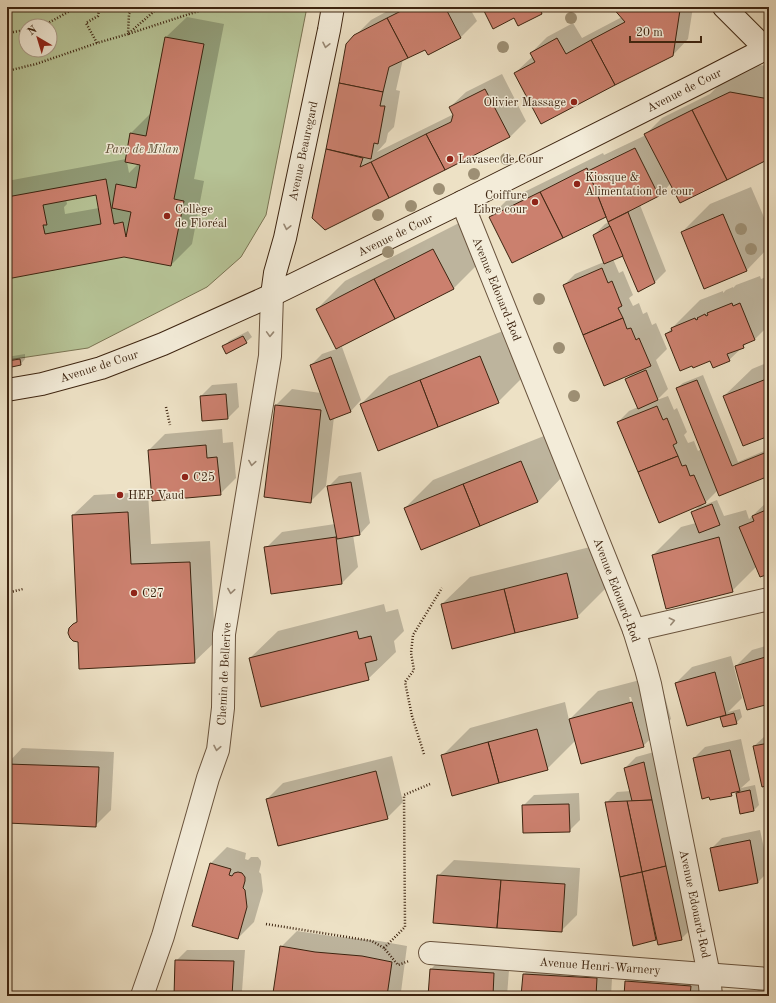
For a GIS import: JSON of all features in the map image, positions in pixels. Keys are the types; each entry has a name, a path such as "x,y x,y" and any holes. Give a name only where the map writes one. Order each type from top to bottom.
{"street":[{"name":"Avenue Beauregard","path":"272,295 275,273 288,222 333,7"},
{"path":"724,7 768,49"},
{"name":"Avenue de Cour","path":"7,390 42,384 101,368 163,344 272,295 768,49"},
{"name":"Avenue Edouard-Rod","path":"462,202 634,630 646,669 710,985"},
{"name":"Chemin de Bellerive","path":"142,996 163,936 208,778 218,750 223,708 224,634 270,356 272,295"},
{"path":"634,630 769,599"},
{"name":"Avenue Henri-Warnery","path":"430,953 710,985 769,979"}],"path":[{"path":"57,18 77,7"},
{"path":"97,7 99,10 98,16 86,23 97,43"},
{"path":"128,34 129,14 133,7"},
{"path":"128,34 159,7"},
{"path":"7,71 36,64 211,7"},
{"path":"7,33 18,31"},
{"path":"166,407 170,425"},
{"path":"424,754 412,716 405,682 414,670 411,653 413,635 442,588"},
{"path":"7,593 23,589"},
{"path":"384,948 405,927 404,795 430,784"},
{"path":"266,924 372,941 384,948 398,965 430,953"}],"green space":[{"name":"Parc de Milan","path":"7,7 307,7 266,215 241,257 207,287 88,348 7,360"}],"building":[{"path":"409,7 445,7 461,38 428,55 425,50 408,58 387,18"},
{"path":"482,7 539,7 542,14 518,26 514,18 493,29"},
{"path":"612,7 677,7 680,10 673,56 615,85 591,40 625,22"},
{"path":"387,18 408,58 389,67 383,92 339,83 346,44 354,35"},
{"path":"165,37 204,44 174,199 184,201 171,266 124,257 7,279 7,197 106,179 114,224 123,222 126,237 131,212 112,208 116,184 136,188 140,165 125,162 130,133 146,136","holes":["96,195 101,224 45,234 43,225 47,225 43,205"]},
{"path":"557,38 566,54 591,40 615,85 541,124 514,73 535,62 530,53"},
{"path":"339,83 383,92 380,106 385,106 378,144 374,143 371,159 326,149"},
{"path":"485,89 510,137 445,170 426,134 451,122 453,115 449,107"},
{"path":"730,92 769,99 769,159 727,180 692,110"},
{"path":"692,110 727,180 680,203 644,134"},
{"path":"426,134 445,170 389,198 371,162"},
{"path":"635,148 659,196 608,222 588,171"},
{"path":"326,149 363,158 360,167 371,162 389,198 325,230 312,218"},
{"path":"587,168 606,217 563,238 540,192"},
{"path":"540,192 563,238 512,263 489,217"},
{"path":"628,212 655,283 638,292 608,222"},
{"path":"723,214 747,271 704,289 681,232"},
{"path":"610,226 623,256 604,264 593,235"},
{"path":"433,249 454,289 395,319 374,279"},
{"path":"602,268 608,283 612,281 622,306 618,308 623,318 583,335 563,285"},
{"path":"374,279 395,319 336,349 316,309"},
{"path":"732,303 733,306 740,303 755,340 743,345 744,348 727,354 730,361 713,368 710,361 693,368 692,366 680,371 665,334 672,331 671,328 695,318 696,320 705,314 706,316 708,315 707,313"},
{"path":"623,318 627,329 631,328 636,340 639,338 651,366 604,386 583,335"},
{"path":"243,336 247,343 226,354 222,346"},
{"path":"480,356 499,403 438,427 420,380"},
{"path":"331,357 351,412 330,420 310,365"},
{"path":"20,359 21,365 7,368 7,361"},
{"path":"646,370 658,400 638,409 625,379"},
{"path":"769,378 769,436 743,446 723,396"},
{"path":"420,380 438,427 378,451 360,404"},
{"path":"697,380 732,466 767,452 769,458 769,476 719,496 676,388"},
{"path":"226,394 228,419 202,421 200,396"},
{"path":"275,405 321,410 311,503 264,497"},
{"path":"657,406 663,420 667,418 677,443 673,445 678,456 638,472 617,422"},
{"name":"C25","path":"206,445 207,458 217,457 221,495 152,501 148,450"},
{"path":"678,456 682,466 686,465 690,476 694,475 706,503 659,523 638,472"},
{"path":"521,461 538,502 480,526 463,484"},
{"path":"351,482 360,535 337,539 327,486"},
{"path":"463,484 480,526 421,550 404,508"},
{"path":"712,504 720,525 699,533 691,512"},
{"path":"766,510 769,515 769,574 760,577 739,527 754,521 752,516"},
{"name":"C27","path":"128,512 131,564 190,562 195,663 79,669 78,642 73,641 68,633 69,628 77,622 72,515"},
{"path":"336,537 342,584 271,594 264,547"},
{"path":"719,537 733,592 666,609 652,555"},
{"path":"567,573 578,618 515,633 504,589"},
{"path":"504,589 515,633 452,649 441,604"},
{"path":"357,631 359,639 371,636 377,660 365,663 369,680 261,707 249,658"},
{"path":"769,656 769,704 747,710 735,666"},
{"path":"715,672 726,715 687,726 675,683"},
{"path":"632,702 644,747 581,764 569,719"},
{"path":"734,713 737,724 723,727 720,717"},
{"path":"537,729 548,770 499,783 488,742"},
{"path":"488,742 499,783 452,796 441,755"},
{"path":"769,743 769,785 762,787 753,746"},
{"path":"730,750 740,791 731,793 732,796 710,800 709,797 702,799 693,758"},
{"path":"644,762 652,800 632,801 624,768"},
{"path":"7,764 99,767 96,827 7,823"},
{"path":"376,771 388,819 278,846 266,799"},
{"path":"750,790 754,811 740,814 736,793"},
{"path":"652,800 666,866 642,872 627,801"},
{"path":"627,801 642,872 620,877 605,802"},
{"path":"569,804 570,832 523,833 522,805"},
{"path":"750,840 758,883 719,891 710,848"},
{"path":"210,863 231,869 229,875 232,876 234,873 238,872 242,873 245,877 243,888 245,890 247,907 238,939 192,926"},
{"path":"666,866 682,940 658,945 642,872"},
{"path":"642,872 656,940 633,946 620,877"},
{"path":"437,875 501,880 497,928 433,923"},
{"path":"501,880 565,884 562,932 497,928"},
{"path":"280,946 315,952 362,956 392,962 387,996 292,996 273,993"},
{"path":"175,960 234,961 232,996 174,996"},
{"path":"430,969 494,973 493,996 428,996"},
{"path":"523,974 597,978 596,996 521,996"},
{"path":"625,981 691,986 690,996 624,996"}],"place":[{"name":"Olivier Massage","path":"574,102"},
{"name":"Lavasec de Cour","path":"450,159"},
{"name":"Kiosque & Alimentation de cour","path":"577,184"},
{"name":"Coiffure Libre cour","path":"535,202"},
{"name":"Collège de Floréal","path":"167,216"},
{"name":"C25","path":"185,477"},
{"name":"HEP Vaud","path":"120,495"},
{"name":"C27","path":"134,593"}]}
